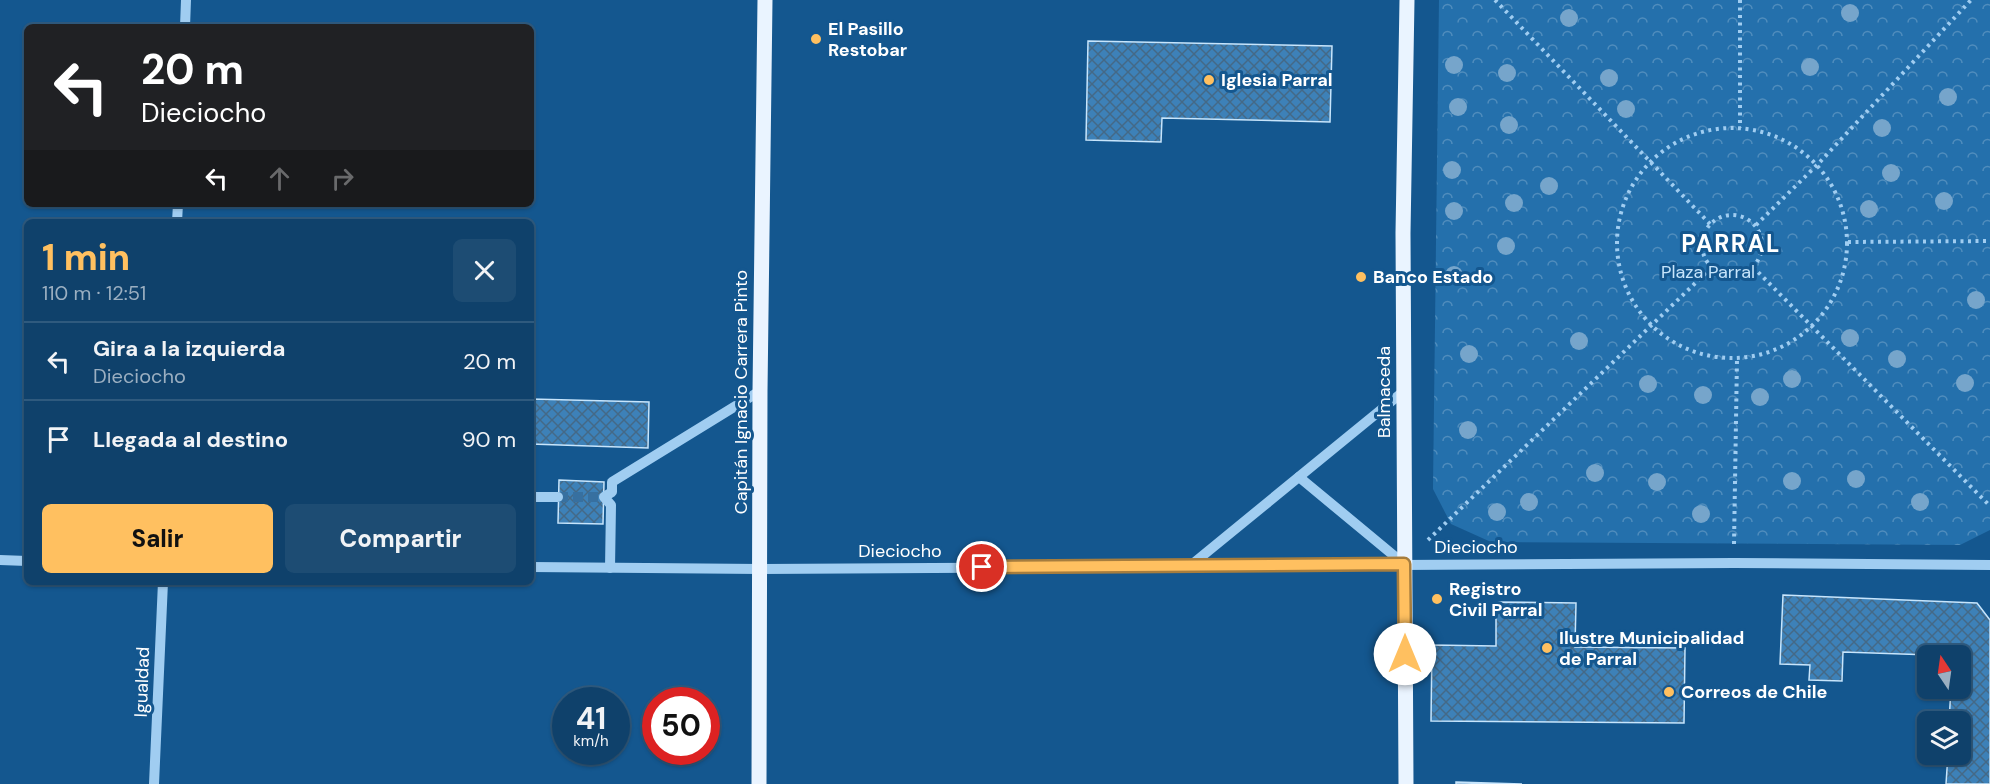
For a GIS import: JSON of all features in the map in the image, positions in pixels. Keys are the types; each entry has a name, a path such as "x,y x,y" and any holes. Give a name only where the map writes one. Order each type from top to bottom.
{"main road":[{"name":"Capitán Ignacio Carrera Pinto","path":"759,784 760,391 765,0"},
{"name":"Balmaceda","path":"1406,784 1404,391 1407,0"}],"street":[{"path":"185,24 186,0"},
{"path":"610,568 611,505 603,497 612,492 612,482 760,391"},
{"path":"1190,566 1404,391"},
{"path":"1299,477 1404,564"},
{"path":"534,497 558,497"},
{"path":"0,560 24,561"},
{"name":"Dieciocho","path":"534,567 760,569 1734,563 1990,566"},
{"name":"Igualdad","path":"154,784 163,585"}],"path":[{"path":"1495,0 1710,224"},
{"path":"1740,0 1740,128"},
{"path":"1756,225 1818,165 1971,0"},
{"path":"1740,128 1770,134 1796,147 1818,165 1834,189 1845,214 1848,242 1844,272 1833,299 1812,326 1793,341 1766,353 1737,359 1708,356 1679,346 1633,305 1620,275 1616,242 1621,210 1635,180 1649,162 1681,139 1710,129 1740,128"},
{"path":"1729,214 1739,215 1756,225 1763,244 1762,254 1753,267 1741,275 1730,275 1711,268 1702,251 1705,231 1710,224 1729,214"},
{"path":"1848,242 1990,241"},
{"path":"1753,267 1990,506"},
{"path":"1404,564 1711,268"},
{"path":"1734,563 1737,359"}],"green space":[{"name":"Plaza Parral","path":"1439,0 1990,0 1990,530 1960,545 1491,542 1451,524 1433,489"}],"building":[{"name":"Iglesia Parral","path":"1088,41 1332,46 1330,122 1162,118 1161,142 1086,140"},
{"path":"534,399 649,402 648,448 534,444"},
{"path":"559,480 604,482 603,524 558,523"},
{"path":"1783,595 1977,603 1990,620 1990,784 1946,784 1947,765 1971,765 1971,711 1950,711 1950,699 1971,699 1971,645 1917,645 1917,655 1843,652 1842,681 1809,680 1810,665 1780,664"},
{"path":"1496,602 1576,603 1575,647 1685,648 1684,723 1431,721 1432,645 1496,646"},
{"path":"1456,782 1522,784 1456,784"}],"tunnel":[{"path":"558,497 604,497"}],"place":[{"name":"El Pasillo Restobar","path":"816,39"},
{"name":"Iglesia Parral","path":"1209,80"},
{"name":"Banco Estado","path":"1361,277"},
{"name":"Registro Civil Parral","path":"1437,599"},
{"name":"Ilustre Municipalidad de Parral","path":"1547,648"},
{"name":"Correos de Chile","path":"1669,692"}],"district":[{"name":"PARRAL","path":"1731,244"}],"route":[{"path":"982,567 1404,564 1405,654"}]}
